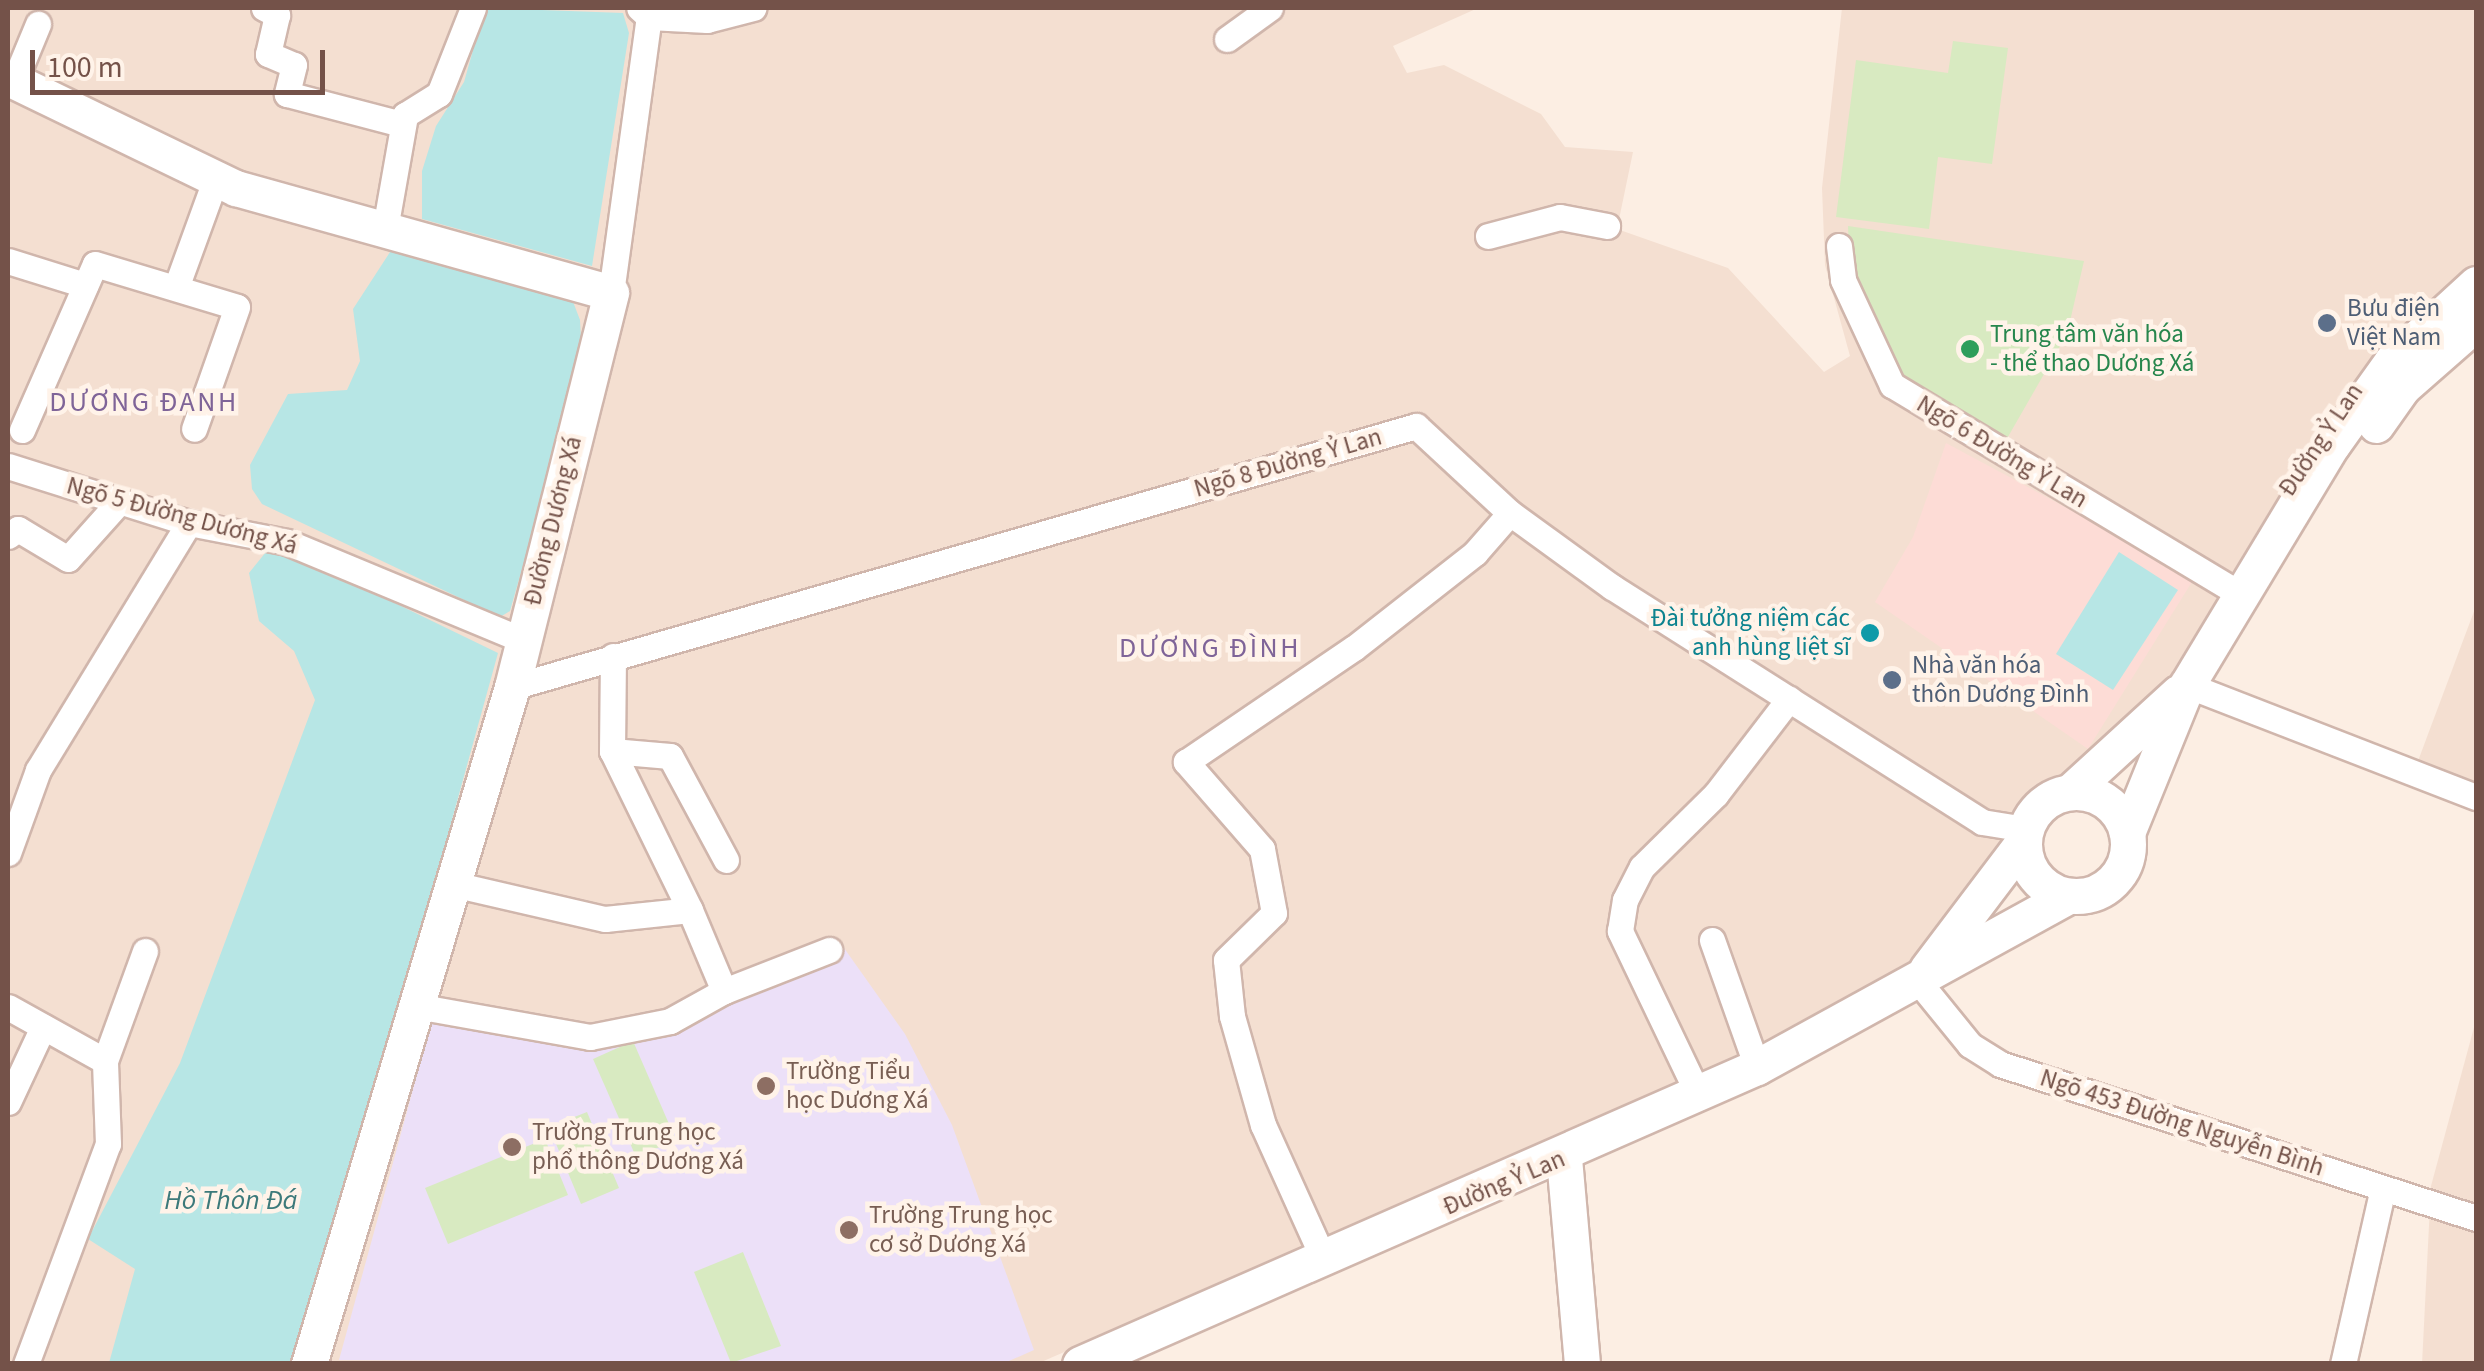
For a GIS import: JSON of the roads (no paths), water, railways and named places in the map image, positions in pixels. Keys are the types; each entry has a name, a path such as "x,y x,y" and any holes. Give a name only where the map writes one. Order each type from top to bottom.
{"main road":[{"path":"11,80 216,178 611,293"},
{"name":"Đường Ỷ Lan","path":"2242,594 2250,554 2317,442 2377,360 2476,265"},
{"name":"Đường Ỷ Lan","path":"2127,833 2186,685 2268,547 2392,361 2476,284"},
{"name":"Đường Dương Xá","path":"310,1364 512,688 611,293"},
{"name":"Đường Ỷ Lan","path":"2242,594 2403,388 2476,323"},
{"name":"Đường Ỷ Lan","path":"2071,791 2186,685"},
{"path":"2071,791 2107,802 2127,833 2114,880 2068,896 2035,878 2024,836 2047,800 2071,791"},
{"name":"Đường Ỷ Lan","path":"1918,981 2024,836"},
{"name":"Đường Ỷ Lan","path":"1080,1364 1564,1158 1757,1066 2068,896"},
{"path":"1564,1158 1582,1364"}],"street":[{"path":"264,8 277,15 268,54 294,65 287,94 401,124"},
{"path":"388,230 401,124 439,94 473,8"},
{"path":"611,293 644,12 707,20 752,8"},
{"path":"1227,39 1270,8"},
{"path":"11,80 38,24"},
{"path":"177,285 216,178"},
{"path":"1488,236 1560,217 1607,226"},
{"name":"Ngõ 6 Đường Ỷ Lan","path":"1839,246 1843,280 1892,385 2242,594"},
{"path":"8,261 85,285"},
{"path":"22,430 94,264 177,285 237,307 194,429"},
{"name":"Ngõ 8 Đường Ỷ Lan","path":"512,688 1416,426 1510,513 1982,822 2024,836"},
{"name":"Ngõ 5 Đường Dương Xá","path":"8,466 189,523 287,542 522,640"},
{"path":"8,536 18,529 68,559 119,502"},
{"path":"1324,1260 1263,1125 1232,1016 1226,960 1274,913 1262,849 1186,762 1354,648 1475,553 1510,513"},
{"path":"8,853 38,770 189,523"},
{"path":"614,656 612,751 690,910 724,991"},
{"path":"2186,685 2476,797"},
{"path":"1698,1094 1620,930 1625,900 1642,867 1716,794 1789,699"},
{"path":"612,751 670,756 726,860"},
{"path":"453,884 605,920 690,910"},
{"path":"1712,940 1757,1066"},
{"path":"26,1364 108,1144 105,1061 145,950"},
{"path":"416,1006 590,1037 670,1021 724,991 829,950"},
{"name":"Ngõ 453 Đường Nguyễn Bình","path":"1918,981 1970,1045 2000,1064 2476,1218"},
{"path":"8,1008 105,1061"},
{"path":"8,1102 43,1027"},
{"path":"2344,1364 2384,1188"}],"water":[{"path":"485,8 623,13 629,33 592,266 422,219 422,171 436,126 464,82"},
{"path":"392,249 572,299 580,320 582,359 510,611 500,617 262,504 252,489 250,465 288,394 347,390 360,361 353,309"},
{"name":"Hồ Thôn Đá","path":"266,552 302,558 498,653 302,1363 109,1363 135,1269 88,1239 180,1063 315,700 294,651 259,621 249,573"},
{"path":"2119,552 2178,590 2113,690 2056,654"}],"place":[{"name":"Bưu điện Việt Nam","path":"2327,323"},
{"name":"Trung tâm văn hóa - thể thao Dương Xá","path":"1970,349"},
{"name":"Đài tưởng niệm các anh hùng liệt sĩ","path":"1870,633"},
{"name":"Nhà văn hóa thôn Dương Đình","path":"1892,680"},
{"name":"Trường Tiểu học Dương Xá","path":"766,1086"},
{"name":"Trường Trung học phổ thông Dương Xá","path":"512,1147"},
{"name":"Trường Trung học cơ sở Dương Xá","path":"849,1230"}],"district":[{"name":"DƯƠNG ĐANH","path":"144,402"},
{"name":"DƯƠNG ĐÌNH","path":"1210,648"}]}
